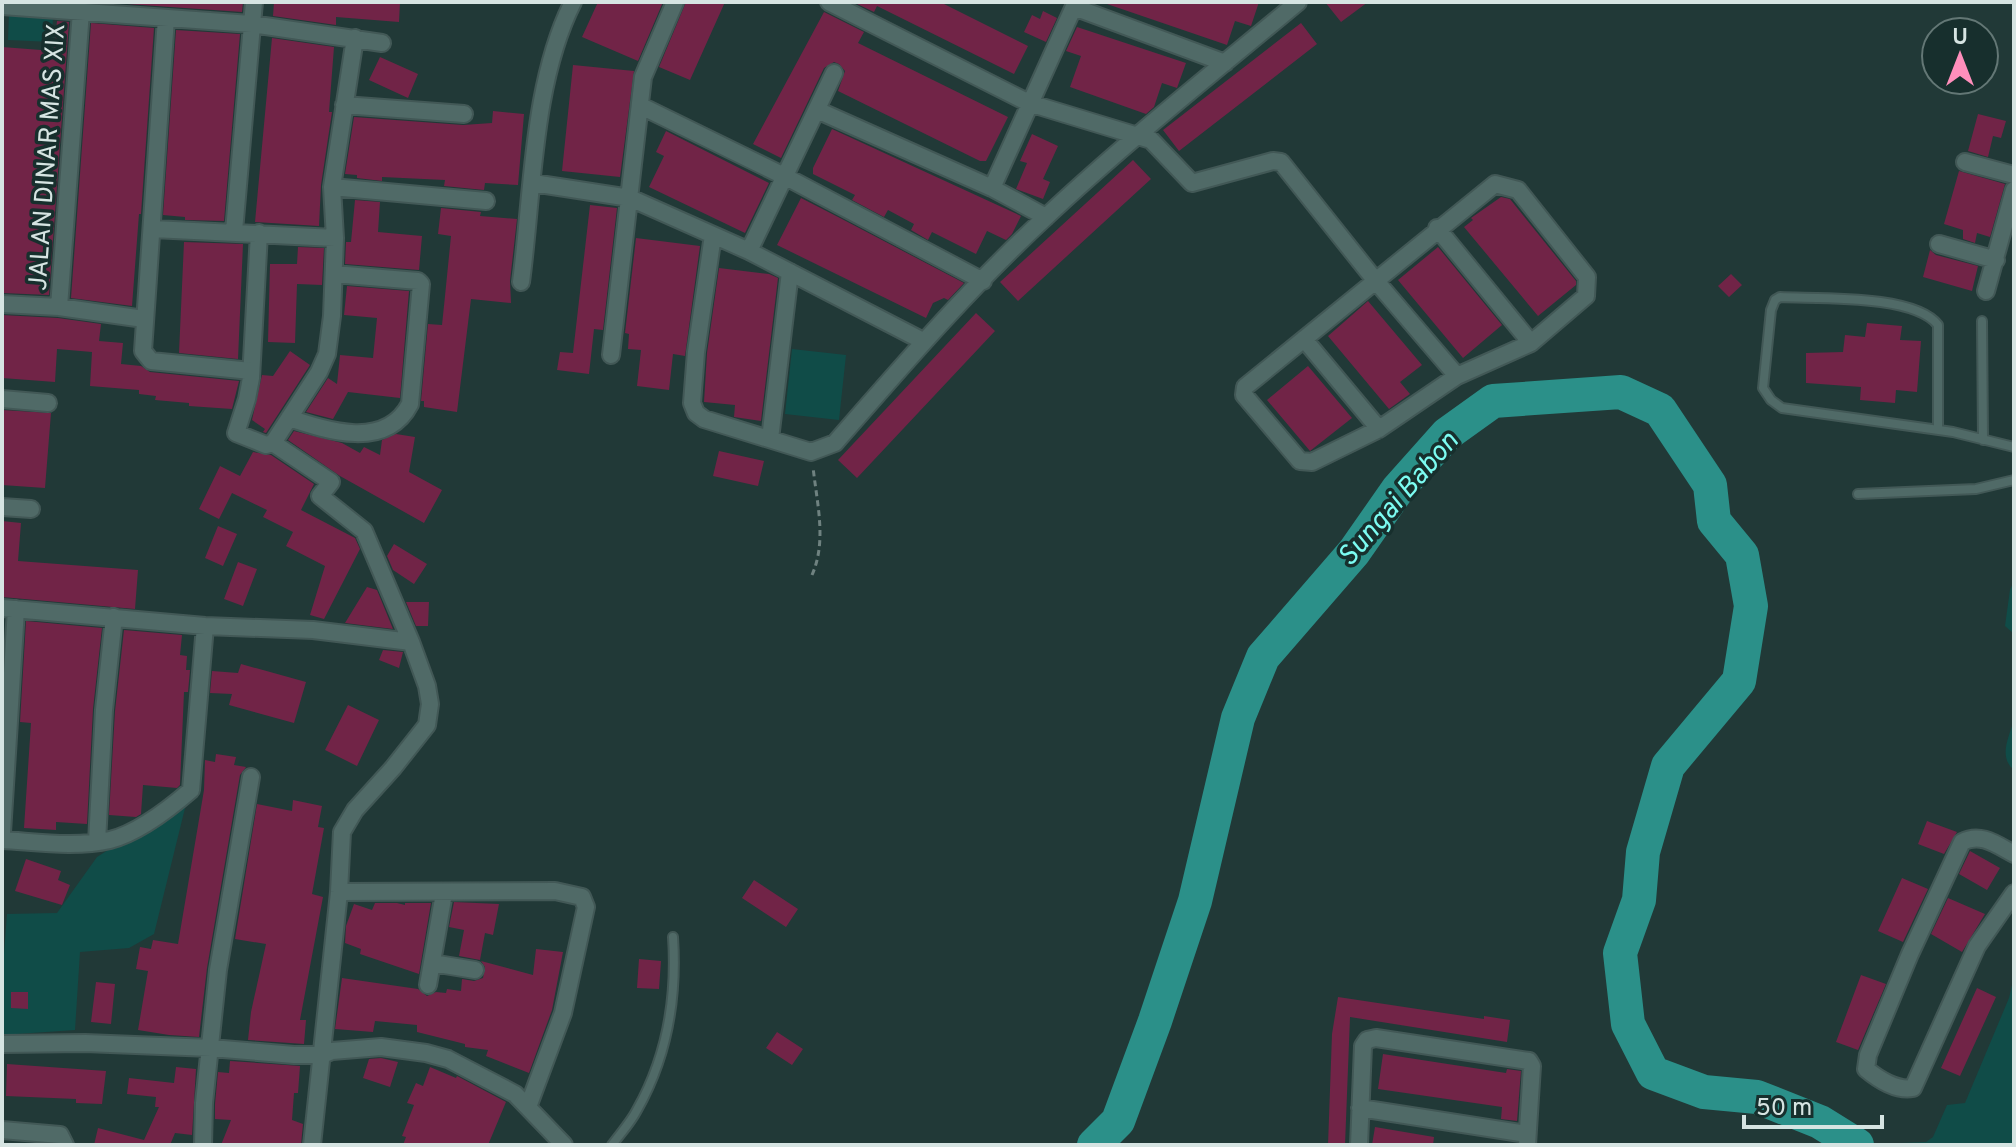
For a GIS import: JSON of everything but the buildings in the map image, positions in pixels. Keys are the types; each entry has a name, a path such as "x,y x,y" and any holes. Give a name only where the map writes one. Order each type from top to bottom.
{"street":[{"path":"234,231 254,2"},
{"path":"521,282 542,94 564,19 573,2"},
{"path":"611,355 643,77 675,2"},
{"path":"829,2 1029,103 1151,140 1187,179 1195,183 1281,162 1457,376"},
{"path":"713,235 696,352 692,403 696,413 704,419 811,452 835,443 923,341 1046,217 1137,135 1298,2"},
{"path":"992,188 1075,4 1225,63"},
{"path":"2,6 251,24 382,43"},
{"name":"JALAN DINAR MAS XIX","path":"59,307 81,11"},
{"path":"166,18 143,351 151,361 251,371"},
{"path":"259,233 251,371 247,399 236,433 266,445 273,443 319,372 327,354 334,274 332,187 355,38"},
{"path":"749,251 834,73"},
{"path":"344,105 464,114"},
{"path":"641,106 786,177 983,281"},
{"path":"817,110 992,188 1046,217"},
{"path":"1965,162 2014,175"},
{"path":"533,183 630,198 749,251 923,341"},
{"path":"1500,184 1518,190 1587,277 1586,296 1531,343 1457,376 1379,429 1312,462 1300,461 1244,395 1245,387 1437,228 1490,185 1500,184"},
{"path":"332,187 486,201"},
{"path":"1986,291 2011,214 2014,190"},
{"path":"1437,228 1531,343"},
{"path":"153,229 335,238"},
{"path":"1939,244 1996,260"},
{"path":"770,439 790,272"},
{"path":"289,418 335,433 364,433 401,418 410,404 421,284 417,279 334,274"},
{"path":"2,304 59,307 144,319"},
{"path":"1304,339 1379,429"},
{"path":"2,399 48,403"},
{"path":"273,443 331,482 320,496 364,531 411,642 427,686 430,704 427,725 346,821 342,832 339,892 312,1145"},
{"path":"2,507 31,509"},
{"path":"2,833 9,609 205,626 313,630 411,642"},
{"path":"97,842 104,710 114,617"},
{"path":"2,840 97,842 118,837 186,795 194,783 205,626"},
{"path":"203,1145 204,1103 218,970 251,777"},
{"path":"2014,854 1983,838 1970,838 1962,842 1910,954 1868,1055 1866,1069 1904,1090 1913,1088 1977,946 2014,893"},
{"path":"339,892 555,891 582,897 586,907 563,1013 528,1107"},
{"path":"428,985 444,893"},
{"path":"432,963 475,970"},
{"path":"1359,1145 1360,1108 1363,1046 1367,1040 1376,1038 1525,1059 1532,1066 1527,1139 1360,1108"},
{"path":"2,1044 85,1043 322,1055 332,1051 381,1047 426,1053 448,1059 515,1094 564,1145"},
{"path":"2,1130 60,1135 65,1145"}],"lane":[{"path":"1938,429 1938,325 1928,314 1876,301 1780,297 1775,300 1771,310 1763,388 1775,405 1938,429 2014,447"},
{"path":"1982,321 1983,440"},
{"path":"1858,494 1976,489 2014,480"},
{"path":"612,1145 637,1110 669,1027 676,978 673,937"}],"path":[{"path":"811,452 821,538 819,559 812,575"}],"shaded area":[{"path":"9,13 53,15 52,42 8,40"},
{"path":"792,349 846,355 839,420 785,414"},
{"path":"2014,581 2014,634 2005,626"},
{"path":"2014,720 2014,770 2006,753"},
{"path":"187,800 154,934 129,948 80,952 75,1030 2,1035 7,914 57,913 97,857"},
{"path":"2014,977 2014,1145 1850,1145 1926,1142 1933,1137 1947,1105 1965,1103 2009,998"}],"waterway":[{"name":"Sungai Babon","path":"1094,1145 1118,1121 1155,1021 1195,901 1238,718 1263,657 1354,552 1398,489 1447,434 1493,401 1621,392 1660,410 1710,485 1714,521 1742,555 1751,606 1739,681 1668,766 1643,852 1639,900 1620,953 1628,1024 1653,1073 1704,1092 1757,1097 1820,1122 1857,1145"}]}
